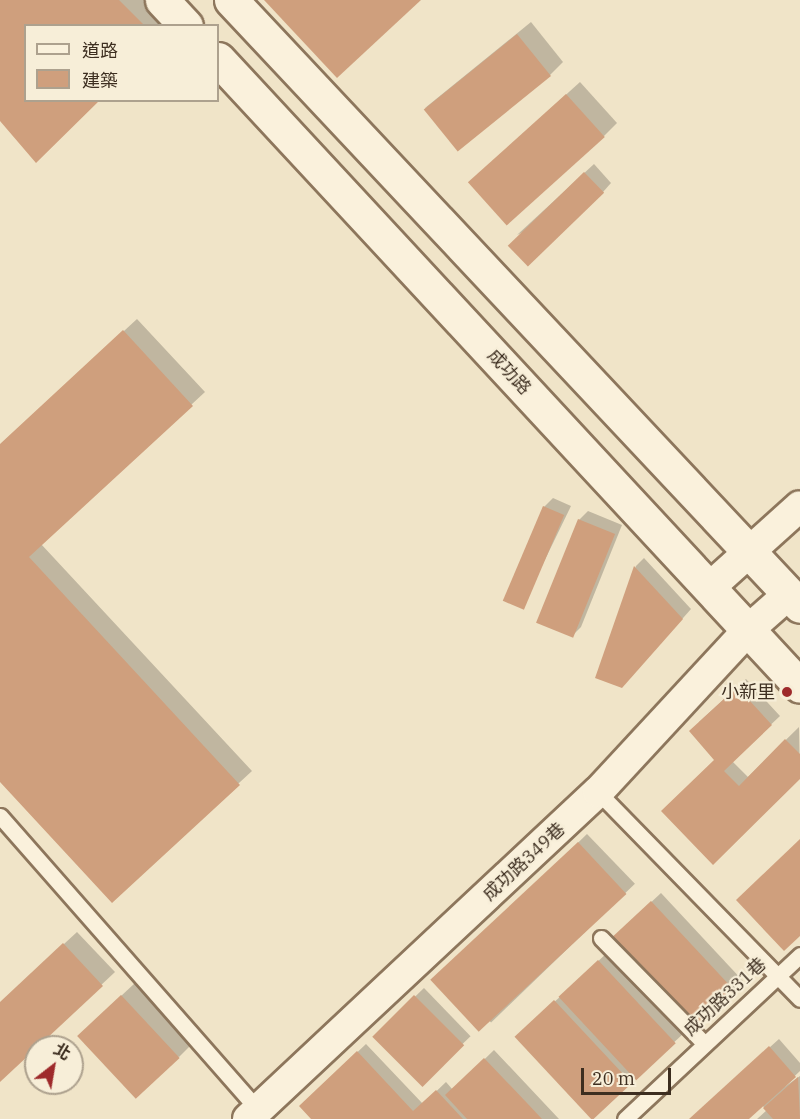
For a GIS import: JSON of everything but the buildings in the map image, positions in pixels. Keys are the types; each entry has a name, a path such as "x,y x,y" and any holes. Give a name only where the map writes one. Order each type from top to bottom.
{"main road":[{"path":"162,0 184,24"},
{"path":"231,0 795,600"},
{"name":"成功路","path":"219,60 800,686"}],"street":[{"path":"709,588 800,506"},
{"name":"成功路349巷","path":"257,1116 598,792 748,630 795,600"}],"lane":[{"path":"598,792 800,999"},
{"path":"0,816 257,1116"},
{"path":"601,938 704,1043"},
{"name":"成功路331巷","path":"625,1119 800,955"}],"place":[{"name":"小新里","path":"787,692"}]}
